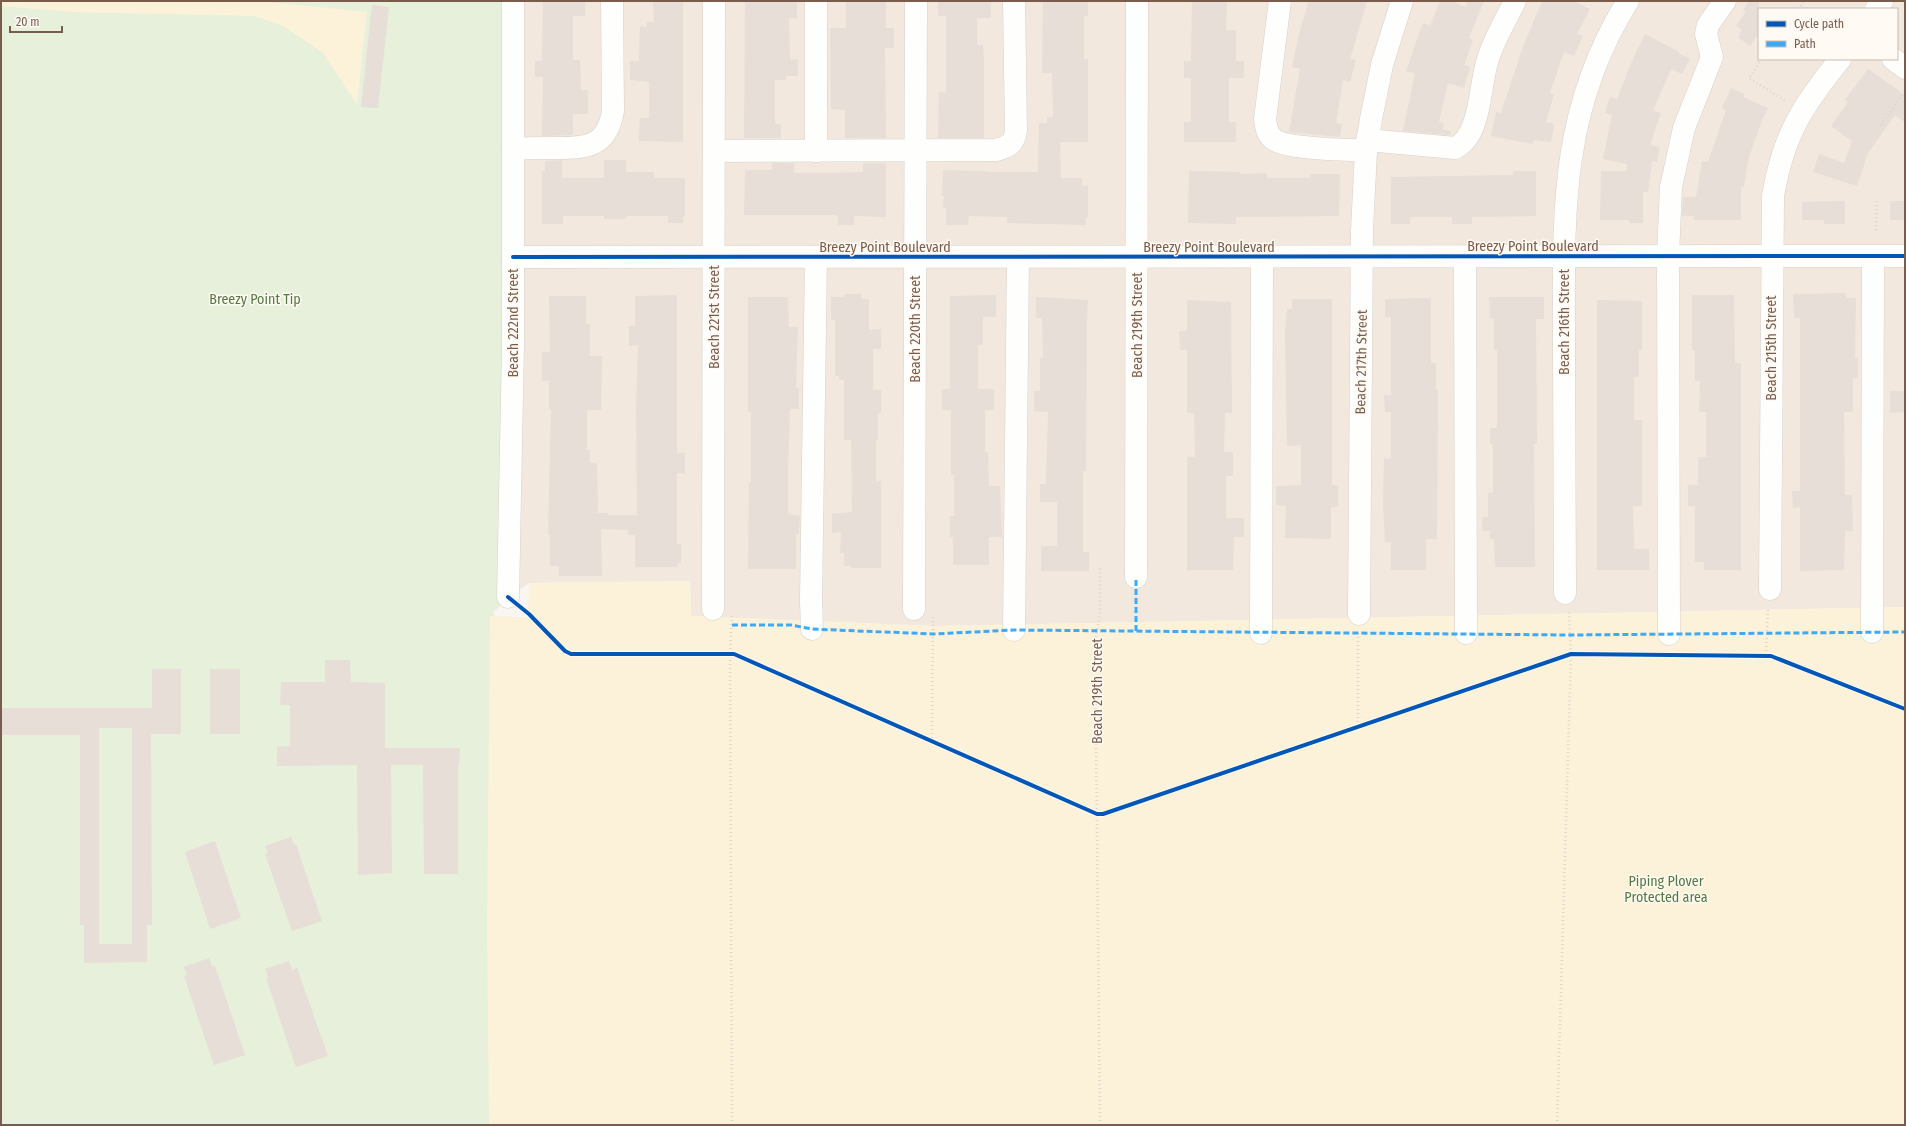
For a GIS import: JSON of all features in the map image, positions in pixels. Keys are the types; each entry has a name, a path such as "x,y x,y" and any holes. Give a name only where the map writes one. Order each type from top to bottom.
{"street":[{"name":"Beach 222nd Street","path":"508,597 513,345 513,1"},
{"path":"513,148 581,148 598,141 606,132 612,111 612,1"},
{"name":"Beach 221st Street","path":"714,1 714,257 722,611"},
{"path":"816,1 816,151"},
{"name":"Beach 220th Street","path":"916,1 916,258 923,610"},
{"path":"714,151 996,150 1006,148 1012,144 1016,131 1014,1"},
{"name":"Beach 219th Street","path":"1136,577 1137,1"},
{"path":"1280,1 1265,119 1266,128 1274,139 1290,145 1455,148 1463,144 1470,135 1488,59 1515,1"},
{"name":"Beach 217th Street","path":"1358,614 1362,258 1367,146 1382,65 1402,1"},
{"name":"Beach 216th Street","path":"1565,593 1564,256 1569,166 1582,101 1598,56 1628,1"},
{"path":"1669,634 1668,256 1671,187 1684,128 1712,57 1706,34 1707,29 1725,1"},
{"name":"Beach 215th Street","path":"1770,589 1772,208 1777,176 1787,142 1804,108 1839,60"},
{"path":"1894,60 1905,68"},
{"name":"Breezy Point Boulevard","path":"513,257 1362,258 1564,256 1905,256"},
{"path":"1872,632 1873,256"},
{"path":"1465,257 1466,633"},
{"path":"812,629 811,601 816,258"},
{"path":"1014,630 1018,258"},
{"path":"1261,633 1262,258"}],"path":[{"path":"1761,60 1749,78 1804,108"},
{"path":"1881,125 1905,91"},
{"path":"1876,198 1876,230"},
{"path":"1758,655 1768,655 1770,589"},
{"path":"1557,1125 1571,654 1570,616 1565,593"},
{"path":"923,610 932,742"},
{"path":"722,611 730,653 732,1125"},
{"path":"1358,614 1358,727"},
{"path":"722,653 737,655"},
{"path":"1564,656 1579,654"},
{"path":"1350,729 1365,724"},
{"path":"925,738 940,745"},
{"path":"1090,811 1097,814 1103,814"}],"shaded area":[{"path":"513,1 1905,1 1905,607 935,626 691,616 690,581 529,583 508,597"}],"green space":[{"name":"Breezy Point Tip","path":"1,1 511,1 508,597 494,612 494,616 529,618 1905,1125 1,1125"}],"sand":[{"path":"1,1 257,1 367,12 357,105 323,53 283,26 255,16 73,12 1,6"},
{"name":"Piping Plover Protected area","path":"690,581 691,616 935,626 1905,607 1905,1125 489,1125 487,926 490,616 528,618 529,583"}],"building":[{"path":"543,1 585,1 585,16 573,16 573,60 580,60 581,90 588,90 588,114 573,114 573,135 542,136 543,77 535,77 535,61 542,61"},
{"path":"653,1 683,1 683,142 639,141 640,118 649,118 649,82 630,80 630,61 639,61 640,26 647,27 647,22 654,22"},
{"path":"745,1 797,1 797,18 789,18 790,60 798,59 798,76 786,76 786,80 775,80 775,124 781,124 781,138 744,138"},
{"path":"846,1 886,1 886,28 894,28 894,48 885,48 886,138 845,138 845,110 831,109 830,28 846,28"},
{"path":"938,1 991,1 991,18 977,18 977,45 983,45 984,60 984,138 938,138 939,92 946,93 946,16 938,16"},
{"path":"1043,1 1088,1 1088,16 1084,16 1084,59 1088,59 1088,142 1060,142 1061,178 1082,178 1082,186 1088,186 1088,217 1086,217 1086,225 1007,223 1007,217 969,216 968,225 946,225 946,208 943,208 944,196 942,196 943,170 1038,172 1039,123 1047,123 1047,117 1053,117 1052,73 1042,73"},
{"path":"1192,1 1227,1 1226,30 1236,30 1236,61 1244,61 1244,78 1229,78 1229,122 1236,122 1236,142 1184,142 1184,122 1191,122 1191,78 1184,78 1184,61 1191,61"},
{"path":"1309,1 1367,1 1350,59 1356,60 1350,82 1343,80 1336,123 1342,124 1340,137 1289,132 1300,69 1292,67 1300,30"},
{"path":"1440,1 1451,1 1466,7 1468,1 1484,1 1469,38 1473,40 1464,65 1470,67 1464,88 1448,83 1439,122 1444,123 1443,130 1451,131 1450,135 1403,131 1415,73 1406,71 1423,23 1430,26"},
{"path":"1542,1 1573,1 1590,9 1577,34 1583,36 1574,56 1564,52 1550,93 1554,94 1546,122 1554,124 1551,142 1534,140 1533,144 1491,136 1496,112 1501,113 1523,47"},
{"path":"1749,1 1759,1 1758,34 1750,46 1738,37 1742,30 1736,26 1746,12 1743,10"},
{"path":"372,5 389,7 378,108 361,107"},
{"path":"1645,34 1690,59 1682,74 1671,69 1653,111 1661,113 1650,145 1660,147 1657,162 1652,161 1648,192 1643,192 1643,223 1629,223 1629,220 1600,220 1601,171 1627,171 1627,164 1603,159 1612,115 1605,113 1610,97 1617,99 1632,61"},
{"path":"1868,69 1905,95 1905,122 1895,115 1868,153 1857,186 1813,172 1819,154 1844,163 1852,141 1831,126 1848,102 1845,100"},
{"path":"1731,88 1744,94 1743,97 1768,108 1762,120 1748,160 1744,187 1741,187 1741,220 1694,220 1694,216 1682,216 1683,197 1696,197 1702,161 1708,162 1726,110 1722,108"},
{"path":"562,160 562,178 604,178 604,160 626,160 626,172 654,172 654,178 685,178 685,216 683,216 683,223 668,223 668,216 626,216 626,219 604,219 604,216 563,216 563,224 542,224 542,171 545,171 545,161"},
{"path":"772,163 794,163 794,173 836,173 863,172 863,163 886,163 886,217 856,216 854,217 854,225 838,225 838,216 836,215 744,215 745,170 772,170"},
{"path":"1189,171 1240,172 1240,174 1267,173 1267,178 1310,178 1310,174 1340,174 1339,216 1236,217 1236,224 1188,223"},
{"path":"1513,171 1536,171 1536,216 1472,217 1472,224 1452,224 1452,217 1410,217 1410,224 1391,224 1391,177 1513,175"},
{"path":"1845,201 1845,224 1824,224 1824,220 1802,220 1802,202"},
{"path":"1890,201 1905,201 1905,220 1890,220"},
{"path":"1846,293 1846,298 1856,298 1855,358 1858,358 1858,378 1853,378 1853,412 1844,412 1845,495 1852,495 1853,531 1845,531 1844,570 1800,571 1800,507 1793,508 1792,491 1800,491 1800,318 1794,318 1793,294"},
{"path":"845,294 861,294 861,299 869,299 869,330 881,329 881,349 873,349 873,390 881,390 881,413 878,413 878,440 876,440 876,482 881,481 881,568 851,568 851,566 844,566 844,553 840,553 841,532 832,533 832,514 852,512 851,440 844,440 844,380 839,380 839,376 835,376 835,320 831,320 831,297 845,297"},
{"path":"677,295 677,453 685,453 685,474 677,473 677,544 681,544 681,563 678,563 677,567 635,567 635,535 628,535 628,530 601,529 602,576 559,576 559,566 550,566 550,535 548,535 551,409 549,409 549,381 542,381 542,352 550,352 549,296 586,296 586,324 590,324 590,356 602,356 601,410 587,410 587,450 590,450 590,463 597,463 598,513 608,513 608,515 637,515 636,408 638,347 637,345 629,346 629,326 635,326 635,296"},
{"path":"996,295 996,317 983,317 983,345 978,345 978,389 994,389 994,410 985,410 985,452 988,452 989,486 1000,486 1002,537 989,537 989,565 953,565 953,537 950,537 950,516 954,516 954,475 951,475 951,410 942,410 942,389 950,389 950,296"},
{"path":"1692,295 1734,295 1735,363 1741,363 1741,570 1704,570 1704,562 1695,562 1695,506 1688,506 1688,485 1698,485 1698,457 1706,457 1706,412 1699,412 1700,381 1695,381 1695,350 1692,350"},
{"path":"748,297 788,297 789,327 798,327 796,388 799,388 799,409 790,409 788,474 788,514 800,516 799,534 796,534 796,569 748,569 749,482 751,482 751,412 748,412"},
{"path":"1036,297 1088,300 1086,471 1083,471 1083,552 1089,552 1089,571 1041,571 1041,546 1057,546 1057,502 1040,502 1040,484 1046,484 1048,412 1034,411 1034,391 1040,391 1040,358 1043,358 1042,318 1036,318"},
{"path":"1489,297 1544,297 1544,319 1536,319 1537,444 1534,444 1535,567 1495,567 1494,539 1490,539 1490,531 1482,531 1482,517 1488,517 1488,493 1493,493 1493,444 1490,444 1490,428 1497,428 1497,350 1494,350 1494,319 1490,318"},
{"path":"1431,298 1431,363 1436,363 1436,390 1438,390 1437,539 1426,539 1426,570 1391,570 1391,542 1385,542 1383,506 1384,459 1391,458 1391,412 1385,412 1384,395 1391,395 1391,320 1390,317 1385,317 1385,299"},
{"path":"1292,299 1332,299 1332,485 1338,485 1338,507 1331,507 1331,539 1285,538 1286,506 1276,505 1276,486 1301,485 1301,445 1287,446 1285,331 1287,309 1292,309"},
{"path":"1187,300 1231,302 1232,413 1225,413 1224,452 1233,452 1233,476 1226,476 1226,518 1244,518 1244,537 1234,537 1233,570 1187,570 1187,457 1195,457 1194,413 1187,413 1187,350 1180,350 1179,331 1187,331"},
{"path":"1597,300 1642,301 1642,350 1639,350 1639,377 1634,377 1634,420 1642,420 1642,506 1633,506 1634,549 1649,549 1649,570 1597,570"},
{"path":"1890,391 1905,391 1905,412 1890,413"},
{"path":"325,660 350,660 351,682 385,683 385,748 460,748 458,765 458,874 424,874 423,765 391,765 392,873 358,875 357,765 277,766 277,747 290,746 290,705 280,705 281,682 325,682"},
{"path":"152,669 181,669 181,734 151,734 152,925 147,925 147,962 84,963 84,925 80,925 80,735 1,735 1,708 152,708","holes":["99,728 132,728 132,944 99,944"]},
{"path":"210,669 240,669 240,734 210,734"},
{"path":"291,837 294,845 296,844 322,921 292,931 265,854 268,853 265,846"},
{"path":"215,841 241,918 210,929 185,852"},
{"path":"209,958 212,967 215,966 245,1055 214,1065 184,976 187,975 184,967"},
{"path":"289,961 292,970 297,968 328,1056 296,1067 266,978 268,977 265,969"}],"marked path":[{"path":"1136,577 1136,631"},
{"path":"732,625 791,625 812,629 933,634 1014,630 1570,635 1905,632"}],"cycle path":[{"path":"513,257 1905,256"},
{"path":"508,597 529,614 565,651 571,654 734,654 1097,814 1103,814 1571,654 1771,656 1905,709"}]}
